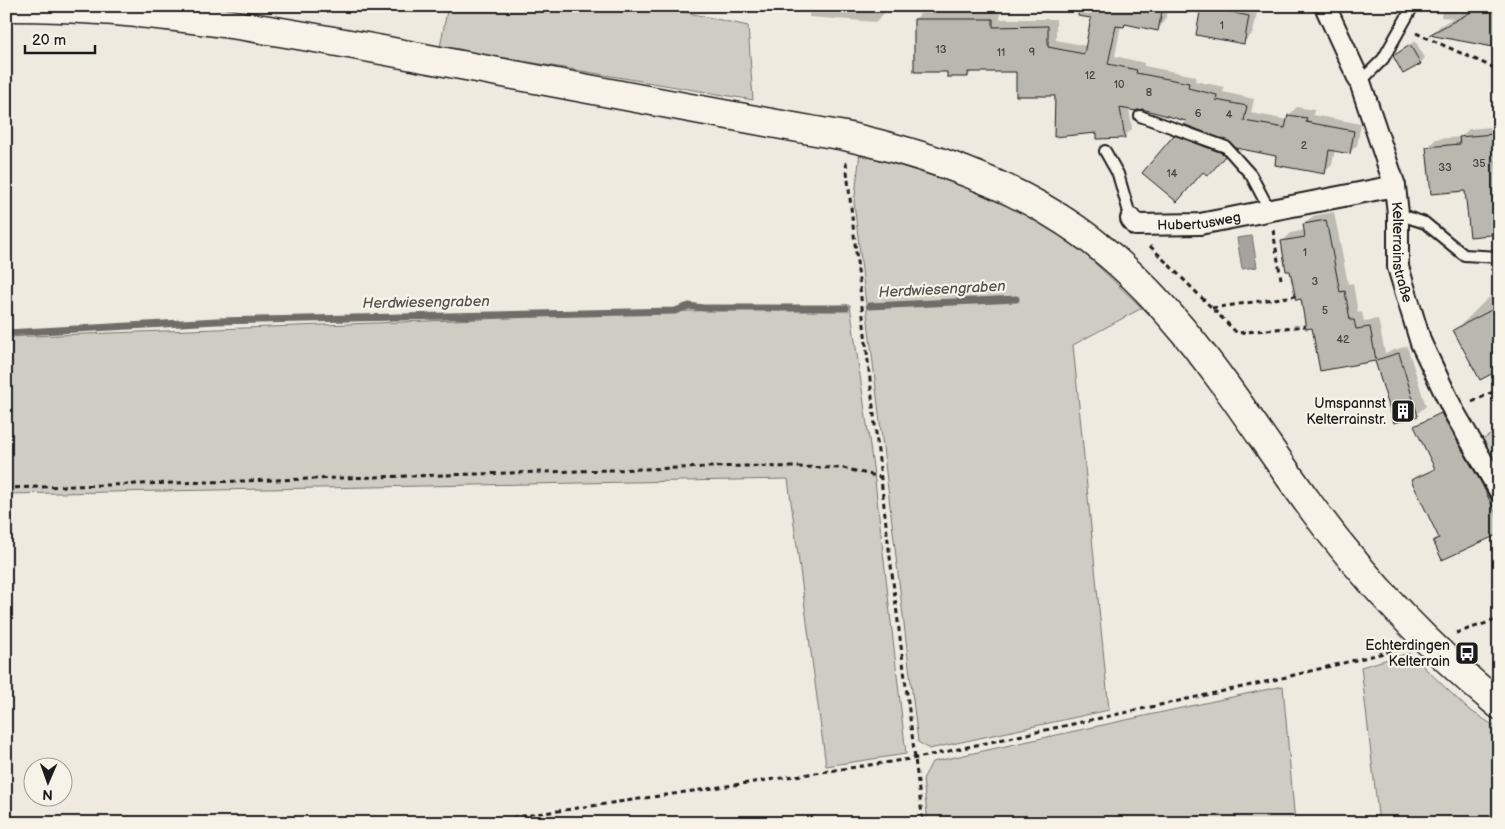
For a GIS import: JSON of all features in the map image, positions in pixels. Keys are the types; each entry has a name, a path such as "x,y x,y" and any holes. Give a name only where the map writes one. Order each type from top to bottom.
{"main road":[{"path":"6,7 112,10 258,27 845,136 886,145 932,159 1002,187 1068,224 1115,260 1155,297 1180,326 1355,564 1402,617 1499,705"}],"street":[{"name":"Kelterrainstraße","path":"1325,6 1360,82 1395,186 1398,214 1398,267 1420,343 1454,412 1499,490"},
{"name":"Hubertusweg","path":"1133,222 1200,224 1395,186"}],"lane":[{"path":"1360,82 1383,59 1413,6"},
{"path":"1140,116 1226,147 1251,175 1270,211"},
{"path":"1105,151 1118,174 1133,222"},
{"path":"1398,214 1425,223 1464,255 1499,257"}],"path":[{"path":"1402,27 1499,70"},
{"path":"845,136 845,160 880,477 924,823"},
{"path":"1270,211 1282,279"},
{"path":"1133,222 1149,245 1236,333 1306,326"},
{"path":"1212,308 1295,296"},
{"path":"1482,397 1499,389"},
{"path":"6,488 745,466 844,468 880,477"},
{"path":"476,823 917,758 1270,681 1428,641 1499,619"}],"shaded area":[{"path":"448,6 657,6 748,26 753,100 440,47"},
{"path":"860,153 992,195 1079,248 1142,308 1073,345 1109,710 929,749 918,742 854,203"},
{"path":"1252,236 1257,267 1242,269 1237,238"},
{"path":"850,305 875,481 906,754 826,766 788,479 6,494 6,337"},
{"path":"1499,429 1499,473 1481,441"},
{"path":"1409,653 1468,709 1499,729 1499,823 1379,823 1361,667"},
{"path":"1283,686 1295,823 928,823 923,779 932,762"}],"building":[{"path":"1079,6 1163,6 1158,31 1125,24 1124,27 1116,26 1108,64 1137,70 1136,73 1189,83 1188,88 1217,95 1216,100 1247,106 1244,121 1285,128 1288,115 1307,118 1306,122 1354,131 1350,154 1329,150 1325,174 1275,165 1276,156 1236,148 1228,141 1183,124 1186,121 1142,109 1136,111 1120,108 1125,138 1097,139 1097,133 1054,137 1055,96 1016,96 1016,72 968,72 968,77 947,77 947,72 914,72 914,19 993,19 993,27 1048,26 1048,47 1084,54 1091,18 1078,16"},
{"path":"1201,6 1249,16 1244,44 1196,35"},
{"path":"1482,6 1499,6 1499,48 1429,35"},
{"path":"1410,45 1421,64 1403,74 1393,56"},
{"path":"1493,134 1499,191 1499,234 1470,237 1465,191 1431,194 1426,147 1460,144 1459,137"},
{"path":"1174,135 1222,153 1225,156 1208,176 1203,172 1177,202 1142,173"},
{"path":"1326,220 1340,292 1345,291 1350,320 1354,320 1356,329 1370,327 1376,360 1399,353 1418,416 1394,423 1375,361 1320,371 1312,328 1306,329 1301,299 1296,300 1290,271 1286,271 1281,241 1305,237 1303,224"},
{"path":"1499,306 1499,370 1480,380 1453,330"},
{"path":"1441,413 1482,484 1499,520 1499,534 1442,560 1433,541 1439,538 1411,480 1435,469 1414,426"}],"waterway":[{"name":"Herdwiesengraben","path":"870,306 1016,299"},
{"name":"Herdwiesengraben","path":"6,333 217,321 675,311 689,306 703,308 846,308"}],"place":[{"name":"Umspannst Kelterrainstr.","path":"1403,411"},
{"name":"Echterdingen Kelterrain","path":"1467,653"}]}
